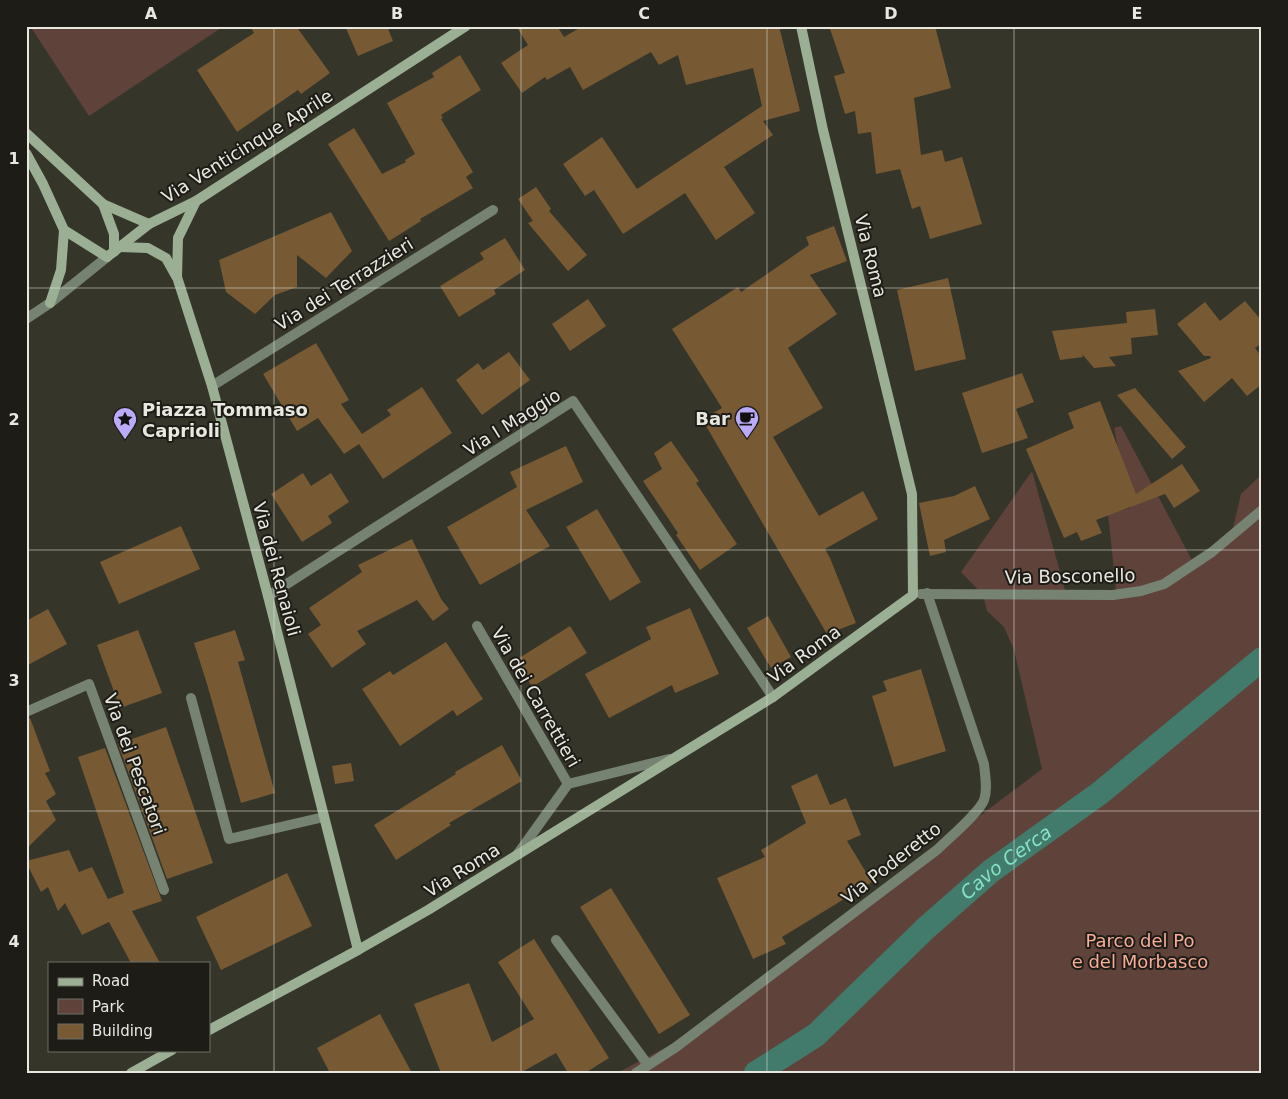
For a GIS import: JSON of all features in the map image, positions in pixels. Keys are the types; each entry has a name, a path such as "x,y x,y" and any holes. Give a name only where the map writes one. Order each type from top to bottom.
{"street":[{"name":"Via Venticinque Aprile","path":"26,319 50,303 149,224 196,201 466,26"},
{"name":"Via Roma","path":"210,1029 428,910 673,759 773,697 913,595 912,494 823,130 801,26"},
{"path":"26,133 104,204 149,224"},
{"path":"26,153 43,184 64,230 61,270 50,303"},
{"name":"Via dei Renaioli","path":"196,201 178,238 177,277 212,386 268,596 358,950"},
{"path":"104,204 114,234 114,252"},
{"name":"Via dei Terrazzieri","path":"212,386 493,210"},
{"path":"64,230 114,252 148,248 166,258 177,277"},
{"name":"Via I Maggio","path":"268,596 573,401 773,697"},
{"name":"Via Bosconello","path":"913,595 927,593 969,595 1009,593 1113,595 1141,592 1164,584 1212,552 1262,510"},
{"name":"Via Poderetto","path":"636,1073 676,1047 938,849 971,817 984,801 986,787 984,764 927,593"},
{"name":"Via dei Carrettieri","path":"477,626 568,784"},
{"name":"Via dei Pescatori","path":"26,712 89,684 164,890"},
{"path":"191,698 229,839 324,817"},
{"name":"Via dei Carrettieri","path":"516,856 568,784 673,759"},
{"path":"556,940 648,1065"},
{"path":"131,1073 168,1052"}],"green space":[{"path":"30,26 224,26 89,116"},
{"name":"Parco del Po e del Morbasco","path":"1121,426 1195,566 1232,532 1241,494 1262,474 1262,1073 617,1073 691,1034 1042,769 1014,650 1004,627 987,611 983,595 961,572 1032,471 1065,590 1116,590 1108,514 1130,508 1114,428"}],"building":[{"path":"250,26 296,26 330,73 301,94 298,90 237,132 197,70 254,33"},
{"path":"345,26 387,26 393,41 358,56"},
{"path":"516,26 557,26 564,37 583,26 779,26 800,111 763,121 773,135 724,167 755,213 716,240 685,193 623,234 594,190 585,196 563,164 602,137 637,189 762,106 753,68 686,85 678,55 659,65 651,52 583,90 570,67 547,80 545,77 522,93 501,63 528,45"},
{"path":"829,26 935,26 951,88 914,98 921,155 942,150 945,162 962,157 982,224 930,239 920,206 912,209 900,169 876,174 871,132 858,134 855,111 845,114 834,76 845,73"},
{"path":"460,55 481,90 441,115 443,118 441,119 473,172 466,177 473,188 420,219 421,221 389,241 328,144 354,128 382,174 406,162 405,160 415,154 387,103 434,77 432,73"},
{"path":"536,187 551,209 549,211 587,255 568,271 528,223 533,221 518,199"},
{"path":"331,212 352,251 326,278 297,255 297,287 275,295 255,314 226,292 219,260"},
{"path":"834,226 847,261 810,275 837,314 788,348 823,408 773,437 819,516 863,491 878,519 825,549 856,623 827,634 702,419 722,408 672,329 738,287 741,292 809,245 806,237"},
{"path":"505,238 525,270 494,290 496,294 459,317 440,286 484,259 480,253"},
{"path":"948,278 966,359 915,371 897,290"},
{"path":"588,299 606,326 570,351 552,324"},
{"path":"1245,301 1262,321 1262,343 1255,348 1262,357 1262,384 1247,396 1232,378 1204,402 1178,371 1211,358 1210,356 1204,356 1177,324 1205,302 1220,321"},
{"path":"1155,309 1158,335 1131,338 1132,354 1109,357 1116,366 1094,368 1082,354 1083,357 1060,360 1052,331 1127,323 1126,312"},
{"path":"316,343 349,400 341,404 362,434 391,415 387,410 422,387 452,433 383,479 359,444 344,454 318,418 297,431 263,374"},
{"path":"509,352 530,380 482,415 456,380 478,363 483,370"},
{"path":"1022,373 1034,402 1016,409 1028,438 982,453 962,393"},
{"path":"1135,388 1186,447 1172,459 1117,395"},
{"path":"1100,401 1136,494 1182,464 1200,491 1174,508 1165,494 1096,520 1102,533 1081,541 1077,532 1064,538 1026,449 1074,428 1068,413"},
{"path":"671,441 699,481 696,483 737,544 700,570 643,481 662,469 654,453"},
{"path":"566,446 583,482 526,510 550,546 480,585 447,527 517,487 510,472"},
{"path":"303,473 311,486 331,473 349,502 328,516 332,523 302,542 271,494"},
{"path":"975,486 990,519 944,540 946,552 930,556 919,503 954,496"},
{"path":"597,509 641,582 610,601 566,527"},
{"path":"181,526 200,569 119,604 100,562"},
{"path":"412,539 441,599 449,609 433,621 417,600 357,631 366,644 332,668 308,634 321,625 309,608 362,572 358,565"},
{"path":"690,608 719,674 675,693 672,685 609,718 585,674 651,639 646,627"},
{"path":"48,609 67,644 26,666 26,621"},
{"path":"768,616 791,657 771,668 747,628"},
{"path":"570,626 587,653 532,687 516,660"},
{"path":"138,630 162,693 120,708 97,645"},
{"path":"235,630 245,660 238,662 275,793 241,803 194,643"},
{"path":"446,642 483,699 457,716 453,710 400,746 362,689 390,671 393,675"},
{"path":"921,669 946,751 894,767 872,696 887,691 883,681"},
{"path":"30,718 50,771 45,773 56,794 46,801 56,820 26,849 26,719"},
{"path":"166,727 213,863 167,879 118,744"},
{"path":"502,745 522,781 449,823 451,825 396,860 374,825 456,774 455,772"},
{"path":"105,748 162,901 132,911 159,962 130,962 109,922 82,935 65,903 58,911 48,887 41,892 26,862 69,850 79,872 92,867 108,899 124,893 78,757"},
{"path":"351,763 354,781 335,784 332,766"},
{"path":"817,774 830,805 846,798 861,835 847,841 872,882 782,937 786,944 753,959 717,878 765,857 761,850 806,823 791,786"},
{"path":"287,873 312,926 221,970 196,917"},
{"path":"611,888 690,1015 659,1034 580,907"},
{"path":"534,939 609,1058 585,1073 568,1073 556,1053 520,1073 441,1073 414,1004 469,983 492,1042 534,1019 498,962"},
{"path":"380,1014 412,1073 330,1073 317,1048"}],"waterway":[{"name":"Cavo Cerca","path":"756,1073 816,1035 926,928 991,871 1100,793 1262,659"}],"place":[{"name":"Bar","path":"747,439"},
{"name":"Piazza Tommaso Caprioli","path":"125,440"}]}
